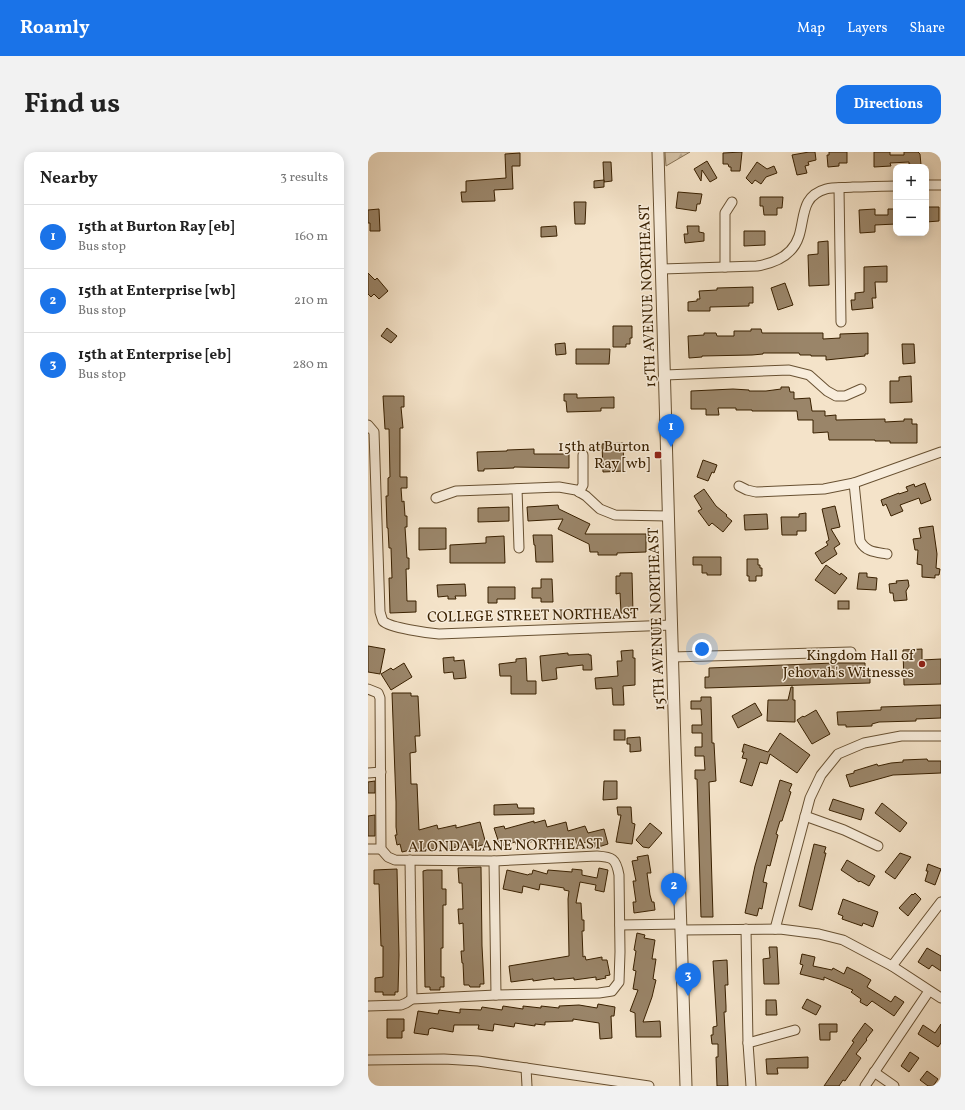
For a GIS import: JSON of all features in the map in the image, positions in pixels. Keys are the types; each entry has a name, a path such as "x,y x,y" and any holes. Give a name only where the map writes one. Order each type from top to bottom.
{"street":[{"name":"15TH AVENUE NORTHEAST","path":"658,152 686,1086"},
{"path":"929,185 941,185"},
{"path":"662,269 757,266 769,264 781,259 792,250 799,237 803,213 809,201 815,194 825,189 893,186"},
{"path":"839,188 841,322"},
{"path":"725,267 725,213 732,202"},
{"path":"665,375 789,370 809,375 827,391 836,396 845,396 861,389"},
{"name":"COLLEGE STREET NORTHEAST","path":"368,425 374,432 380,612 383,621 389,625 439,634 672,625"},
{"path":"739,486 756,492 824,489 854,483 941,452"},
{"path":"579,492 583,486 583,455"},
{"path":"854,483 860,541 864,548 886,554"},
{"path":"436,498 456,491 559,487 576,490 586,496 600,509 615,515 668,516"},
{"path":"518,489 519,548"},
{"path":"672,657 851,652"},
{"path":"368,689 378,693 380,698 382,772 381,849 368,849"},
{"path":"775,929 810,798 821,775 838,754 864,743 901,736 941,736"},
{"path":"368,773 382,772"},
{"path":"805,816 844,830 878,846"},
{"name":"ALONDA LANE NORTHEAST","path":"368,1006 401,1005 412,999 496,995 599,993 612,990 619,982 619,875 617,865 613,859 597,856 494,861 395,860 388,857 381,849"},
{"path":"410,860 412,999"},
{"path":"494,861 496,995"},
{"path":"892,966 941,902"},
{"path":"620,925 746,930 775,929 819,934 843,940 892,966 941,998"},
{"path":"746,930 748,1043 751,1086"},
{"path":"865,1086 929,990"},
{"path":"748,1043 795,1030"},
{"path":"368,1060 444,1059 478,1061 649,1086"},
{"path":"526,1068 527,1086"},
{"path":"874,1072 894,1086"}],"green space":[{"path":"665,152 690,152 666,166"}],"building":[{"path":"742,152 740,171 731,171 731,167 729,167 728,164 723,164 723,153"},
{"path":"815,152 816,160 808,162 809,165 805,166 807,173 797,175 792,155"},
{"path":"829,152 847,152 847,163 839,163 839,166 828,167 827,155 829,155"},
{"path":"874,152 890,152 890,155 904,155 904,152 918,152 920,154 921,164 909,164 909,162 890,163 891,166 874,167"},
{"path":"520,153 520,166 512,166 513,189 494,190 495,201 462,202 461,192 466,192 466,181 506,178 505,154"},
{"path":"707,161 717,178 710,182 702,170 701,181 694,169"},
{"path":"603,162 611,162 612,181 604,182"},
{"path":"757,162 767,169 774,166 777,173 766,177 761,184 755,180 752,184 746,178"},
{"path":"604,180 604,187 594,188 594,181"},
{"path":"678,192 702,194 700,204 697,204 696,211 676,208"},
{"path":"760,197 783,197 782,208 777,208 777,215 764,215 763,206 760,206"},
{"path":"574,202 586,202 585,224 575,224"},
{"path":"929,207 939,207 939,221 929,222"},
{"path":"379,209 380,231 370,231 370,223 368,223 368,210"},
{"path":"875,209 875,215 888,215 888,209 893,209 893,224 875,225 875,232 860,233 859,210"},
{"path":"556,226 557,236 541,237 541,227"},
{"path":"687,226 699,226 699,232 704,233 704,241 685,243 684,234 688,234"},
{"path":"744,231 765,231 765,245 744,246"},
{"path":"828,241 829,285 809,286 808,255 818,254 818,242"},
{"path":"887,266 887,282 875,282 876,298 872,298 873,308 852,310 851,300 855,300 855,293 864,292 864,267"},
{"path":"368,273 375,280 377,278 388,291 379,299 374,294 371,297 368,294"},
{"path":"785,283 793,305 778,310 771,288"},
{"path":"753,287 753,303 749,303 749,306 710,307 710,311 688,311 688,302 697,301 697,299 700,299 699,291 717,290 717,288"},
{"path":"613,326 632,326 632,338 630,338 630,344 626,344 626,347 613,347"},
{"path":"387,328 397,336 391,343 381,336"},
{"path":"751,329 761,329 762,333 823,333 823,339 840,338 840,334 868,333 868,354 865,354 865,356 826,360 826,356 800,355 799,353 763,353 752,355 702,356 689,358 688,336 704,335 704,333 716,333 717,336 734,336 734,331 751,331"},
{"path":"565,343 566,354 556,355 555,344"},
{"path":"902,344 914,344 915,363 903,364"},
{"path":"576,349 610,349 609,364 576,364"},
{"path":"911,376 912,402 890,403 890,381 899,381 899,377"},
{"path":"781,387 789,387 790,392 794,392 794,399 810,398 812,411 825,411 825,416 836,415 836,420 885,419 885,422 912,419 912,424 917,424 917,443 890,443 890,441 875,440 829,440 828,432 813,433 813,420 798,420 797,411 752,411 736,410 736,408 718,408 719,415 706,415 706,409 691,409 691,391 733,389 766,391 781,389"},
{"path":"564,394 577,394 577,398 614,397 614,408 601,408 601,411 567,412"},
{"path":"383,396 404,396 404,407 401,407 403,428 400,428 400,477 407,477 407,488 401,488 405,516 407,516 407,527 405,527 409,569 406,569 407,601 416,601 416,612 390,613 389,578 392,578 391,548 389,548 387,528 386,496 388,496 388,478 390,477 389,429 385,429"},
{"path":"623,443 624,471 603,472 602,444"},
{"path":"534,449 534,454 569,454 569,468 514,467 484,469 484,471 478,471 477,452"},
{"path":"703,460 717,465 714,473 712,472 708,481 697,477"},
{"path":"925,483 931,500 921,504 919,498 900,505 903,511 891,516 886,504 883,506 881,500 908,491 906,487 914,484 915,487"},
{"path":"704,489 716,506 732,521 723,532 712,523 709,526 698,511 702,509 694,496"},
{"path":"558,505 559,509 590,524 585,534 646,534 646,552 598,555 598,552 590,552 589,544 558,529 563,519 528,521 527,507"},
{"path":"835,506 840,527 831,529 840,544 834,548 837,554 822,564 815,553 828,545 826,542 829,540 822,509"},
{"path":"509,507 509,521 478,522 478,508"},
{"path":"806,513 806,531 797,531 797,535 782,535 781,517 799,517 799,514"},
{"path":"767,514 768,529 745,530 744,515"},
{"path":"933,526 937,554 936,568 940,569 939,575 935,575 935,578 922,577 922,565 917,564 918,550 915,550 913,539 921,538 919,528"},
{"path":"419,528 446,528 446,549 419,550"},
{"path":"533,535 552,535 553,562 536,562"},
{"path":"504,536 505,563 450,563 450,545 486,543 486,537"},
{"path":"693,557 721,557 721,575 707,575 707,573 702,573 702,565 693,565"},
{"path":"747,559 758,559 758,565 762,568 762,576 756,576 756,581 749,581 749,576 747,576"},
{"path":"826,565 847,578 835,594 815,580"},
{"path":"620,573 632,573 633,613 621,613 620,593 616,594 616,576 620,576"},
{"path":"859,573 867,573 867,577 877,578 876,590 857,589"},
{"path":"541,579 552,579 553,602 541,602 541,598 532,598 532,588 541,588"},
{"path":"908,580 909,586 906,591 907,600 894,601 893,593 890,593 889,584 897,583 896,581"},
{"path":"465,584 466,596 455,596 456,599 448,599 448,596 438,597 437,585"},
{"path":"488,587 515,587 515,599 497,599 497,603 488,603"},
{"path":"838,601 849,601 849,609 838,609"},
{"path":"368,646 385,649 380,674 368,672"},
{"name":"Kingdom Hall of Jehovah's Witnesses","path":"922,649 922,660 941,659 941,684 904,685 903,650"},
{"path":"633,650 633,658 635,658 635,685 623,686 624,705 613,705 612,688 596,689 595,678 618,676 617,661 622,661 621,651"},
{"path":"568,653 568,655 591,655 592,670 583,670 583,665 556,668 557,679 542,681 540,656"},
{"path":"454,657 454,661 464,660 466,678 454,679 453,672 444,673 443,658"},
{"path":"526,658 527,681 536,681 536,694 511,694 511,676 500,676 499,664 516,662 516,659"},
{"path":"404,663 412,677 391,690 381,674 391,668 393,670"},
{"path":"865,663 865,672 870,672 870,683 705,688 705,677 709,677 709,668"},
{"path":"791,687 793,687 793,700 795,700 795,722 767,721 768,700 788,700"},
{"path":"392,693 411,693 411,696 418,696 420,736 415,736 416,752 410,753 411,784 417,784 419,830 437,825 438,829 456,825 456,828 480,822 486,844 472,848 472,845 468,844 448,849 447,845 424,851 423,847 402,852 400,844 397,845 395,835 397,835"},
{"path":"701,697 711,697 712,743 714,743 716,781 709,782 713,917 701,917 697,779 695,779 695,770 705,770 704,756 695,756 695,747 702,747 702,733 692,733 692,725 702,725 701,709 691,709 691,701 701,701"},
{"path":"755,703 762,715 738,728 732,716"},
{"path":"941,705 941,718 916,719 916,721 879,722 872,724 872,726 846,727 846,725 838,725 837,712 881,710 881,707"},
{"path":"816,710 830,734 812,744 797,720"},
{"path":"614,730 625,730 625,740 614,740"},
{"path":"780,733 810,755 797,773 770,754 767,764 760,762 752,786 740,782 747,759 742,758 744,744 768,752"},
{"path":"640,737 641,751 630,752 630,744 627,744 627,738"},
{"path":"927,759 928,761 941,761 941,773 893,775 850,787 846,775 877,764 878,766 903,762 903,760"},
{"path":"780,780 792,784 789,791 791,792 782,821 780,821 776,834 778,835 770,866 767,865 763,882 767,883 762,909 759,908 757,916 745,913 755,866"},
{"path":"375,781 375,793 368,793 368,782"},
{"path":"604,781 617,781 617,799 603,800"},
{"path":"833,799 864,809 861,820 829,810"},
{"path":"882,803 907,823 900,832 875,813"},
{"path":"517,804 518,808 534,808 534,814 494,815 494,805"},
{"path":"617,807 631,807 632,823 635,824 632,844 616,842 621,815 618,815"},
{"path":"375,815 375,836 368,836 368,816"},
{"path":"545,820 547,827 566,822 568,831 585,826 588,833 604,829 608,844 595,848 593,840 577,845 575,838 554,844 553,840 535,845 534,841 517,846 515,842 500,846 494,828 504,826 505,829 534,821 534,823"},
{"path":"650,823 662,833 649,848 643,847 636,840"},
{"path":"814,844 826,847 824,853 826,853 812,910 799,906"},
{"path":"900,853 911,857 895,879 885,872"},
{"path":"648,855 651,873 647,873 650,895 652,902 654,902 655,910 634,913 633,902 636,902 633,881 636,881 632,861 638,860 637,857"},
{"path":"847,860 875,876 869,886 860,881 859,882 841,870"},
{"path":"928,864 941,869 935,885 925,881 928,871 926,871"},
{"path":"481,867 484,984 480,984 480,987 470,987 469,985 464,985 461,951 464,951 463,923 459,924 458,909 463,909 462,883 459,883 458,868"},
{"path":"599,868 608,870 604,892 595,890 596,885 580,882 576,903 581,903 582,920 584,920 584,931 582,931 583,957 585,956 586,960 602,957 602,960 607,960 610,975 605,976 606,978 596,980 596,977 574,980 574,978 554,980 554,978 533,981 533,979 511,982 509,966 569,956 569,891 564,890 564,888 540,884 539,890 523,886 522,893 503,889 507,870 528,875 532,874 533,870 547,874 548,870 572,872 572,869 582,870 582,875 597,878"},
{"path":"397,869 399,955 398,992 395,992 395,995 383,995 383,992 375,992 375,978 383,977 383,946 381,946 379,884 374,884 374,870"},
{"path":"442,870 442,889 446,889 446,905 443,905 443,948 441,948 441,977 444,977 444,987 440,987 440,990 430,990 430,987 425,987 423,871"},
{"path":"915,893 921,899 908,916 899,908 912,894 913,895"},
{"path":"843,899 878,912 873,927 863,923 862,926 842,919 843,916 838,914"},
{"path":"637,933 645,935 644,938 655,940 652,959 656,959 653,979 656,980 652,997 643,1022 660,1021 661,1037 636,1037 635,1013 630,1011 638,990 633,989 636,971 633,970 636,951 634,950"},
{"path":"769,947 777,947 779,984 764,984 763,959 770,958"},
{"path":"927,948 941,956 941,971 932,965 929,969 918,962"},
{"path":"802,954 815,957 813,966 832,970 833,968 844,974 847,967 871,980 867,987 891,1002 895,996 904,1002 894,1016 872,1001 867,1006 860,1002 861,999 851,992 853,990 824,977 824,980 800,974 803,965 800,964"},
{"path":"727,960 728,985 725,985 726,1012 724,1012 728,1086 717,1086 716,1057 718,1057 718,1044 712,1044 711,1035 713,1035 713,1027 717,1026 713,961"},
{"path":"807,999 821,1006 816,1015 802,1008"},
{"path":"766,1000 776,1000 777,1015 766,1015"},
{"path":"598,1004 615,1007 614,1016 611,1016 612,1038 600,1039 599,1023 573,1019 573,1021 545,1022 545,1025 535,1024 535,1026 515,1023 514,1027 494,1024 493,1031 478,1029 479,1025 454,1025 453,1032 432,1028 429,1029 428,1035 414,1033 418,1011 438,1014 439,1010 460,1013 460,1009 481,1010 482,1007 502,1010 503,1006 523,1009 523,1006 559,1008 559,1006 579,1005 597,1008"},
{"path":"387,1019 404,1019 404,1031 402,1031 402,1038 387,1038"},
{"path":"865,1023 873,1030 856,1054 861,1058 845,1081 843,1080 839,1086 824,1086 854,1042 852,1041"},
{"path":"819,1024 837,1024 837,1032 830,1032 830,1040 820,1040"},
{"path":"941,1024 941,1043 938,1047 918,1034 923,1025 935,1033"},
{"path":"910,1052 919,1058 909,1072 901,1066"},
{"path":"808,1057 808,1068 777,1068 778,1074 767,1074 766,1059"},
{"path":"927,1071 938,1079 933,1086 928,1086 920,1080"}],"place":[{"name":"15th at Burton Ray [eb]","path":"671,447"},
{"name":"15th at Burton Ray [wb]","path":"658,455"},
{"name":"Kingdom Hall of Jehovah's Witnesses","path":"922,664"},
{"name":"15th at Enterprise [wb]","path":"674,906"},
{"name":"15th at Enterprise [eb]","path":"688,996"}]}
